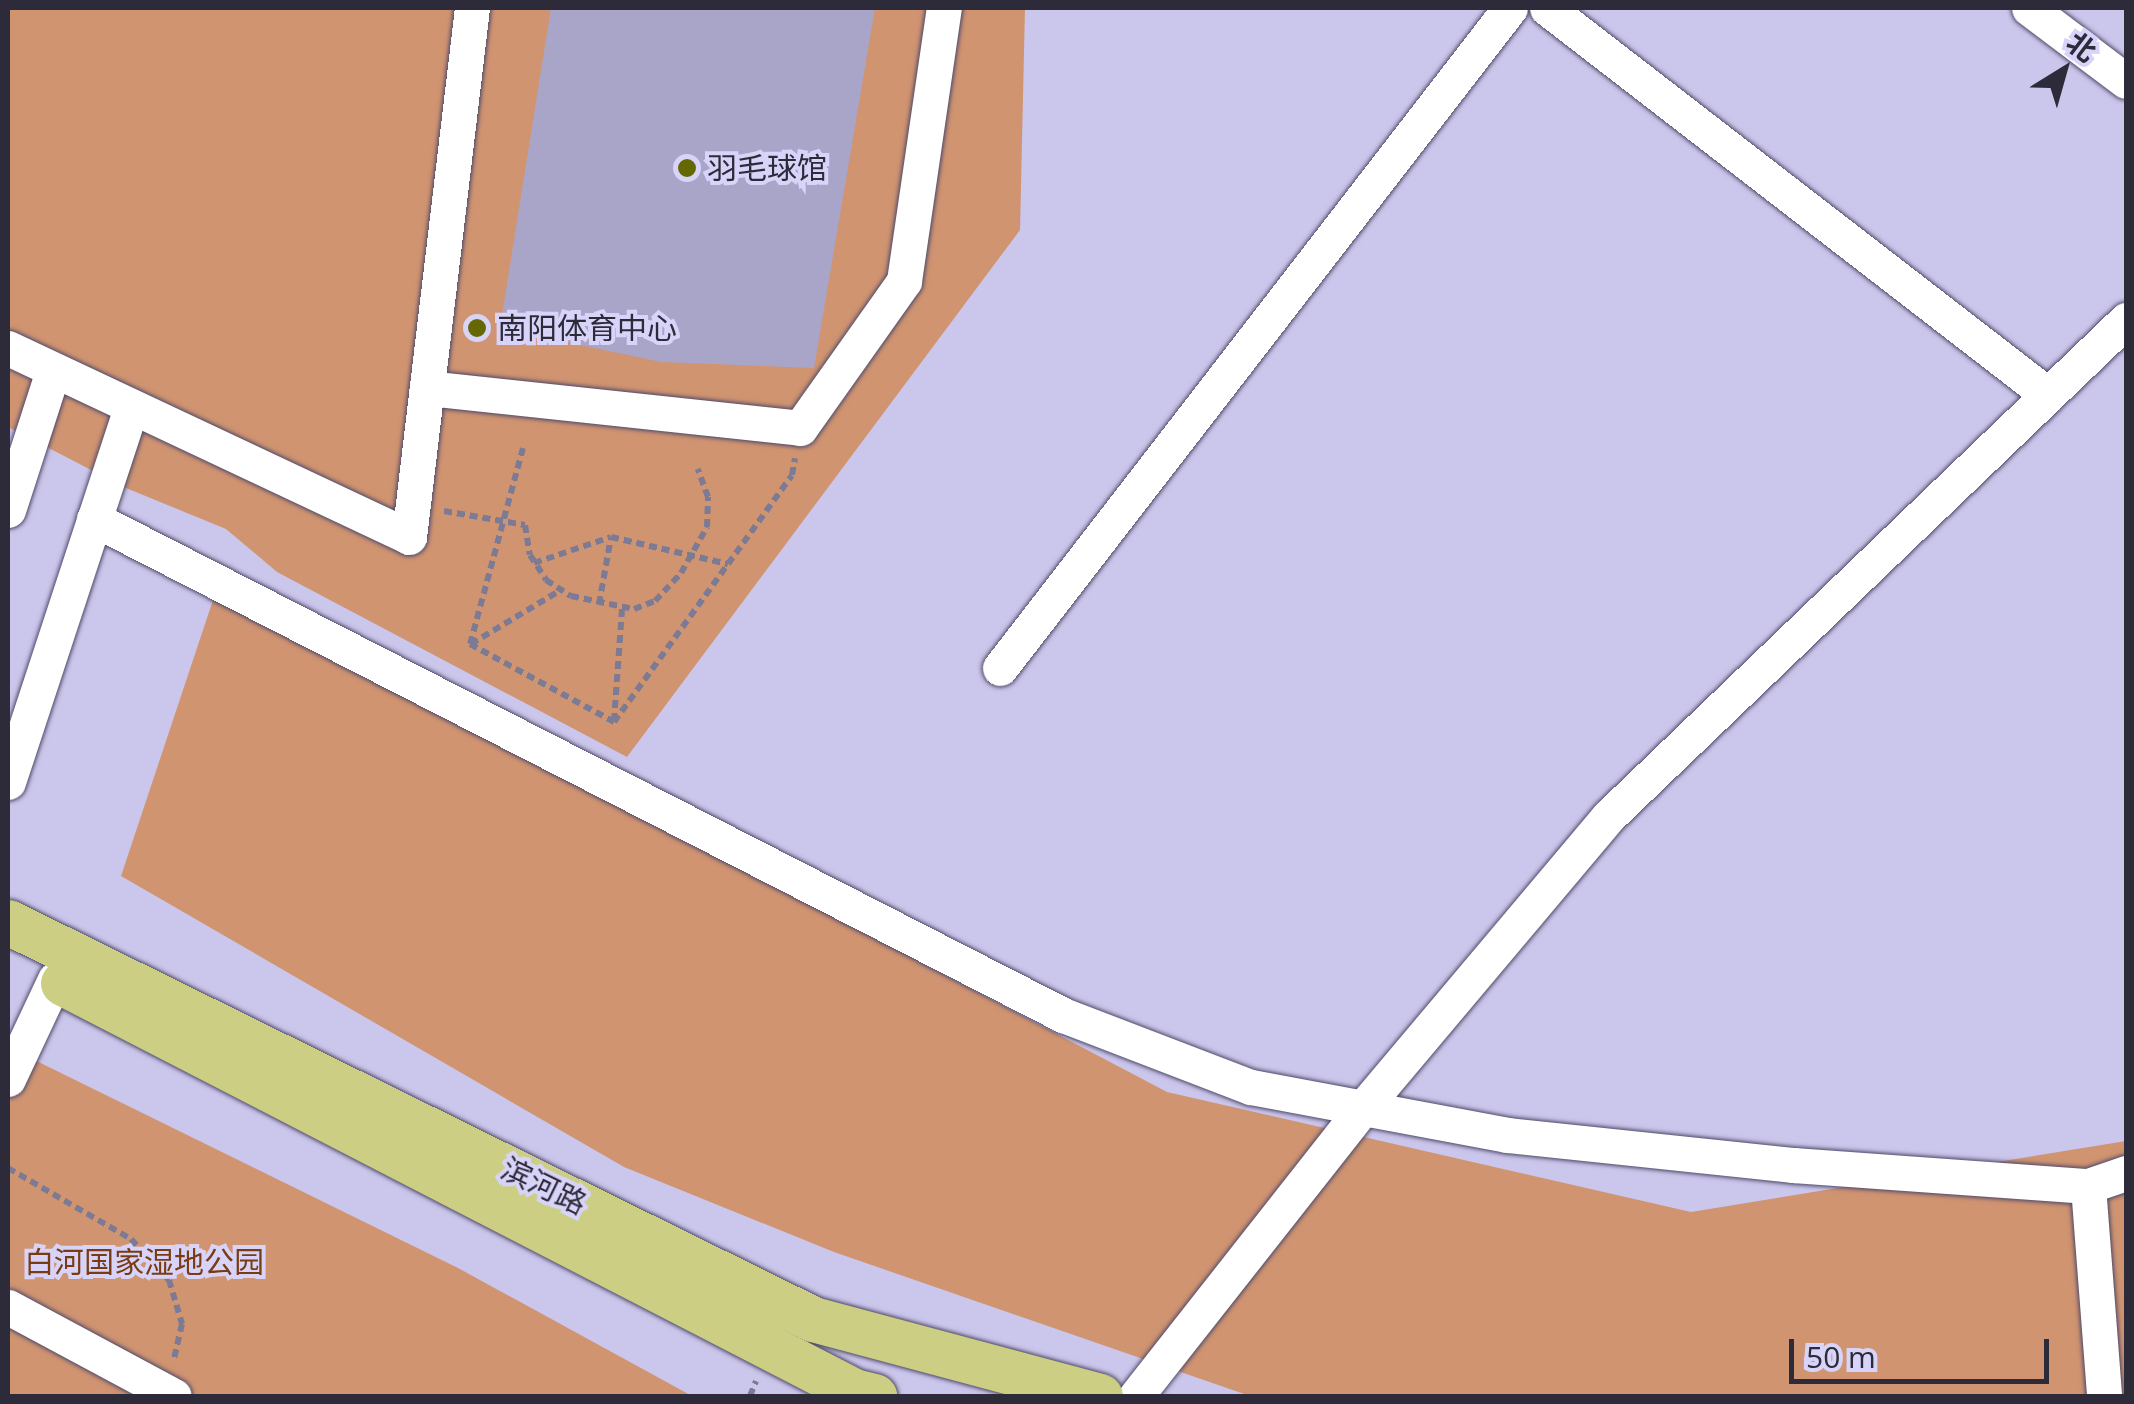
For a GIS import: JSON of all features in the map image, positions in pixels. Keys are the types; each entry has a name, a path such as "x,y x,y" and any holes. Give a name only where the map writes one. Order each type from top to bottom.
{"main road":[{"name":"滨河路","path":"8,922 813,1318 1100,1396"},
{"name":"滨河路","path":"8,954 854,1391 874,1396"}],"street":[{"path":"8,348 409,536 472,8"},
{"path":"427,388 800,428 904,281 944,8"},
{"path":"1000,668 1510,8"},
{"path":"1547,8 2048,395"},
{"path":"2030,8 2126,81"},
{"path":"1136,1396 1363,1108 1608,817 2126,320"},
{"path":"8,510 54,371"},
{"path":"8,782 131,408"},
{"path":"94,519 1063,1014 1251,1087 1508,1135 1793,1165 2088,1186 2126,1174"},
{"path":"8,1079 55,979"},
{"path":"2088,1186 2104,1396"},
{"path":"8,1306 167,1393"}],"path":[{"path":"614,722 792,476 800,428"},
{"path":"470,644 523,448"},
{"path":"414,505 524,525 534,562 546,580 561,590 622,608 655,601 693,554 707,527 708,497 698,468"},
{"path":"534,562 611,538 728,564"},
{"path":"599,604 611,538"},
{"path":"470,644 561,590"},
{"path":"614,722 622,608"},
{"path":"470,644 614,722"},
{"path":"8,1168 131,1239 169,1280 182,1324 167,1393"}],"green space":[{"name":"南阳体育中心","path":"8,8 1025,8 1020,230 627,757 277,572 226,529 126,488 8,427"},
{"path":"216,591 1167,1092 1691,1212 2126,1141 2126,1396 1250,1396 834,1252 624,1167 121,876"},
{"name":"白河国家湿地公园","path":"8,1047 458,1268 692,1396 8,1396"}],"building":[{"name":"羽毛球馆","path":"551,8 875,8 814,368 661,362 500,328"}],"place":[{"name":"羽毛球馆","path":"687,168"},
{"name":"南阳体育中心","path":"477,328"}]}
